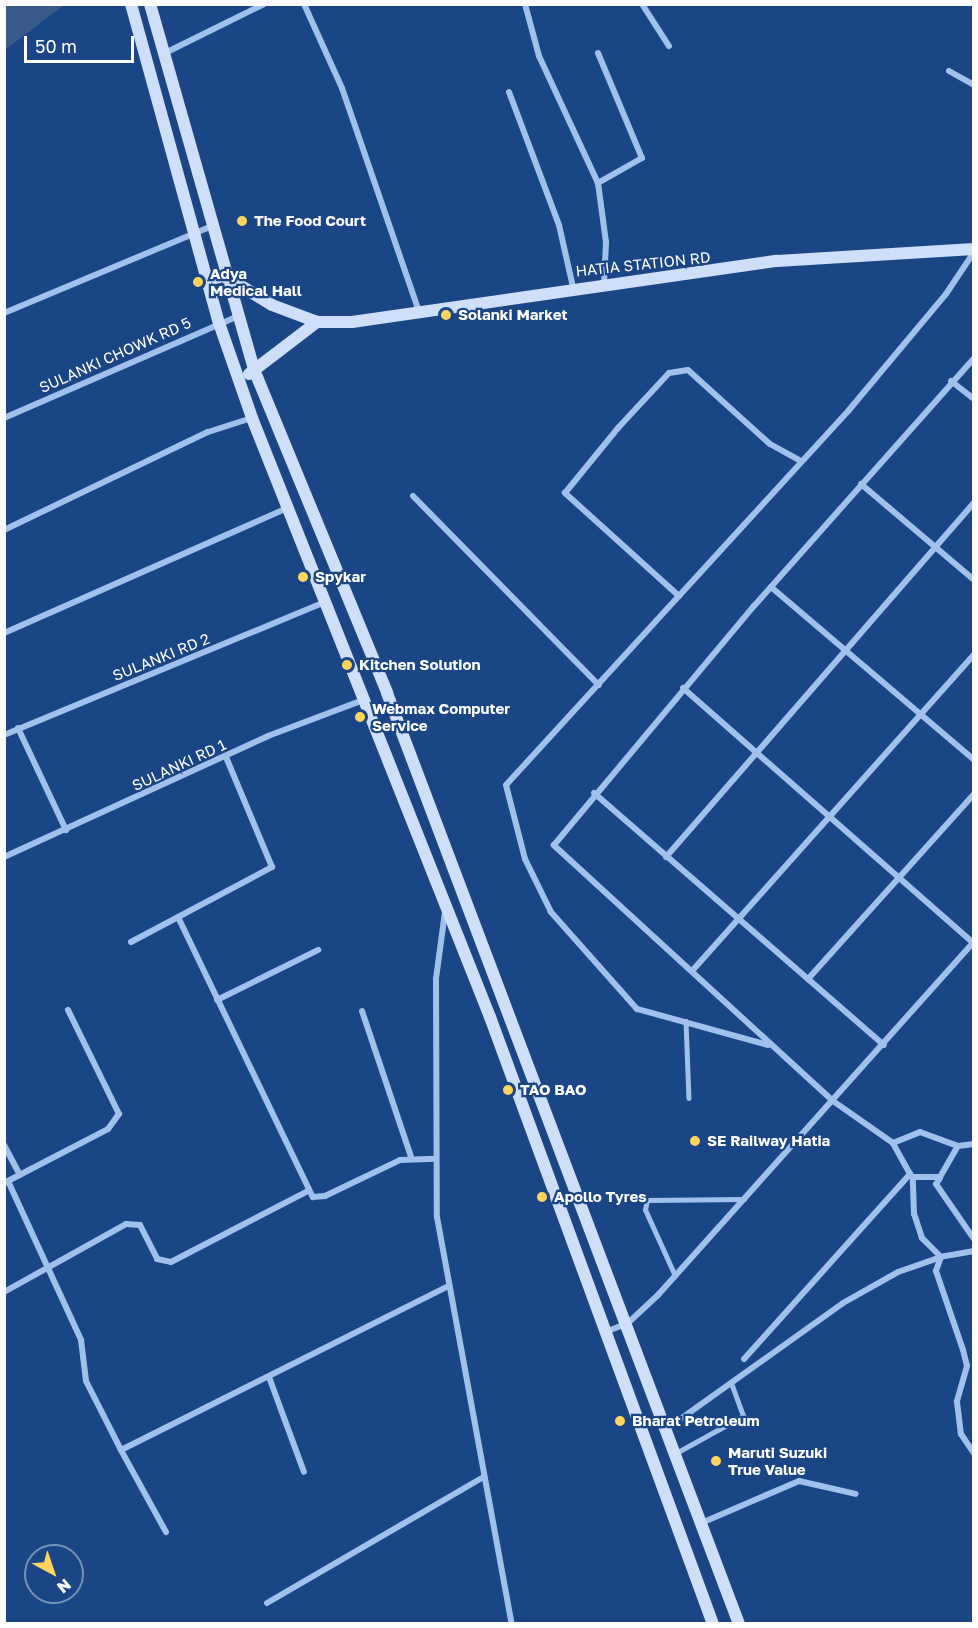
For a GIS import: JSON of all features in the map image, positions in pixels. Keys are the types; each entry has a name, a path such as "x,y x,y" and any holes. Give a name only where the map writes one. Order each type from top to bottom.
{"main road":[{"path":"131,4 206,280 252,418 447,905 608,1332 713,1623"},
{"path":"150,4 210,227 236,317 255,372 361,626 628,1323 662,1431 739,1623"},
{"name":"HATIA STATION RD","path":"317,322 419,312 573,287 834,254 974,250"},
{"path":"206,280 225,276 272,305 317,322"},
{"path":"238,378 255,372 317,322"}],"street":[{"path":"164,54 264,4"},
{"path":"304,4 342,88 419,312"},
{"path":"525,4 539,56 598,183 606,242 604,284"},
{"path":"642,4 669,46"},
{"path":"598,53 642,158 598,183"},
{"path":"949,71 974,85"},
{"path":"509,92 559,225 573,287"},
{"path":"4,312 210,227"},
{"path":"771,1046 637,1009 551,912 519,838 506,785 599,686 801,461 946,294 974,250"},
{"name":"SULANKI CHOWK RD 5","path":"4,417 236,317"},
{"path":"941,1257 922,1238 914,1214 911,1175 893,1143 833,1101 554,845 594,793 683,688 951,381 974,358"},
{"path":"679,596 565,493 626,420 669,373 688,370 770,444 801,461"},
{"path":"951,381 974,399"},
{"path":"4,530 208,432 252,418"},
{"path":"861,484 974,580"},
{"path":"413,496 599,686"},
{"path":"666,857 974,503"},
{"path":"4,633 288,507"},
{"path":"771,587 922,713 974,760"},
{"name":"SULANKI RD 2","path":"4,735 327,601"},
{"path":"692,971 828,815 974,655"},
{"path":"608,1332 628,1323 675,1276 973,942 683,688"},
{"name":"SULANKI RD 1","path":"4,857 226,757 366,699"},
{"path":"18,728 66,830"},
{"path":"131,942 272,867 226,757"},
{"path":"594,793 736,920 884,1044"},
{"path":"808,979 900,880 974,794"},
{"path":"447,905 436,979 440,1070 436,1159 448,1286 468,1369 482,1478 512,1623"},
{"path":"178,917 308,1191"},
{"path":"217,1000 318,950"},
{"path":"68,1010 119,1114 108,1129 6,1182 45,1270 81,1340 86,1381 166,1532"},
{"path":"362,1011 411,1157"},
{"path":"893,1143 920,1132 958,1146 974,1144"},
{"path":"4,1145 20,1174"},
{"path":"958,1146 936,1184 974,1239"},
{"path":"4,1292 135,1222 157,1258 171,1262 308,1191 325,1196 411,1157 436,1159"},
{"path":"911,1175 940,1177"},
{"path":"744,1359 911,1175"},
{"path":"662,1431 877,1283 941,1257 974,1251"},
{"path":"941,1257 938,1283 967,1366 957,1402 961,1434 974,1453"},
{"path":"122,1450 448,1286"},
{"path":"269,1377 304,1472"},
{"path":"267,1603 482,1478"},
{"path":"698,1524 800,1481 856,1494"}],"lane":[{"path":"686,1021 689,1098"},
{"path":"675,1276 645,1210 647,1200 746,1199"},
{"path":"672,1455 742,1416 731,1383"}],"water":[{"path":"5,4 64,4 64,5 5,50"}],"place":[{"name":"The Food Court","path":"242,221"},
{"name":"Adya Medical Hall","path":"198,282"},
{"name":"Solanki Market","path":"446,315"},
{"name":"Spykar","path":"303,577"},
{"name":"Kitchen Solution","path":"347,665"},
{"name":"Webmax Computer Service","path":"360,717"},
{"name":"TAO BAO","path":"508,1090"},
{"name":"SE Railway Hatia","path":"695,1141"},
{"name":"Apollo Tyres","path":"542,1197"},
{"name":"Bharat Petroleum","path":"620,1421"},
{"name":"Maruti Suzuki True Value","path":"716,1461"}]}
